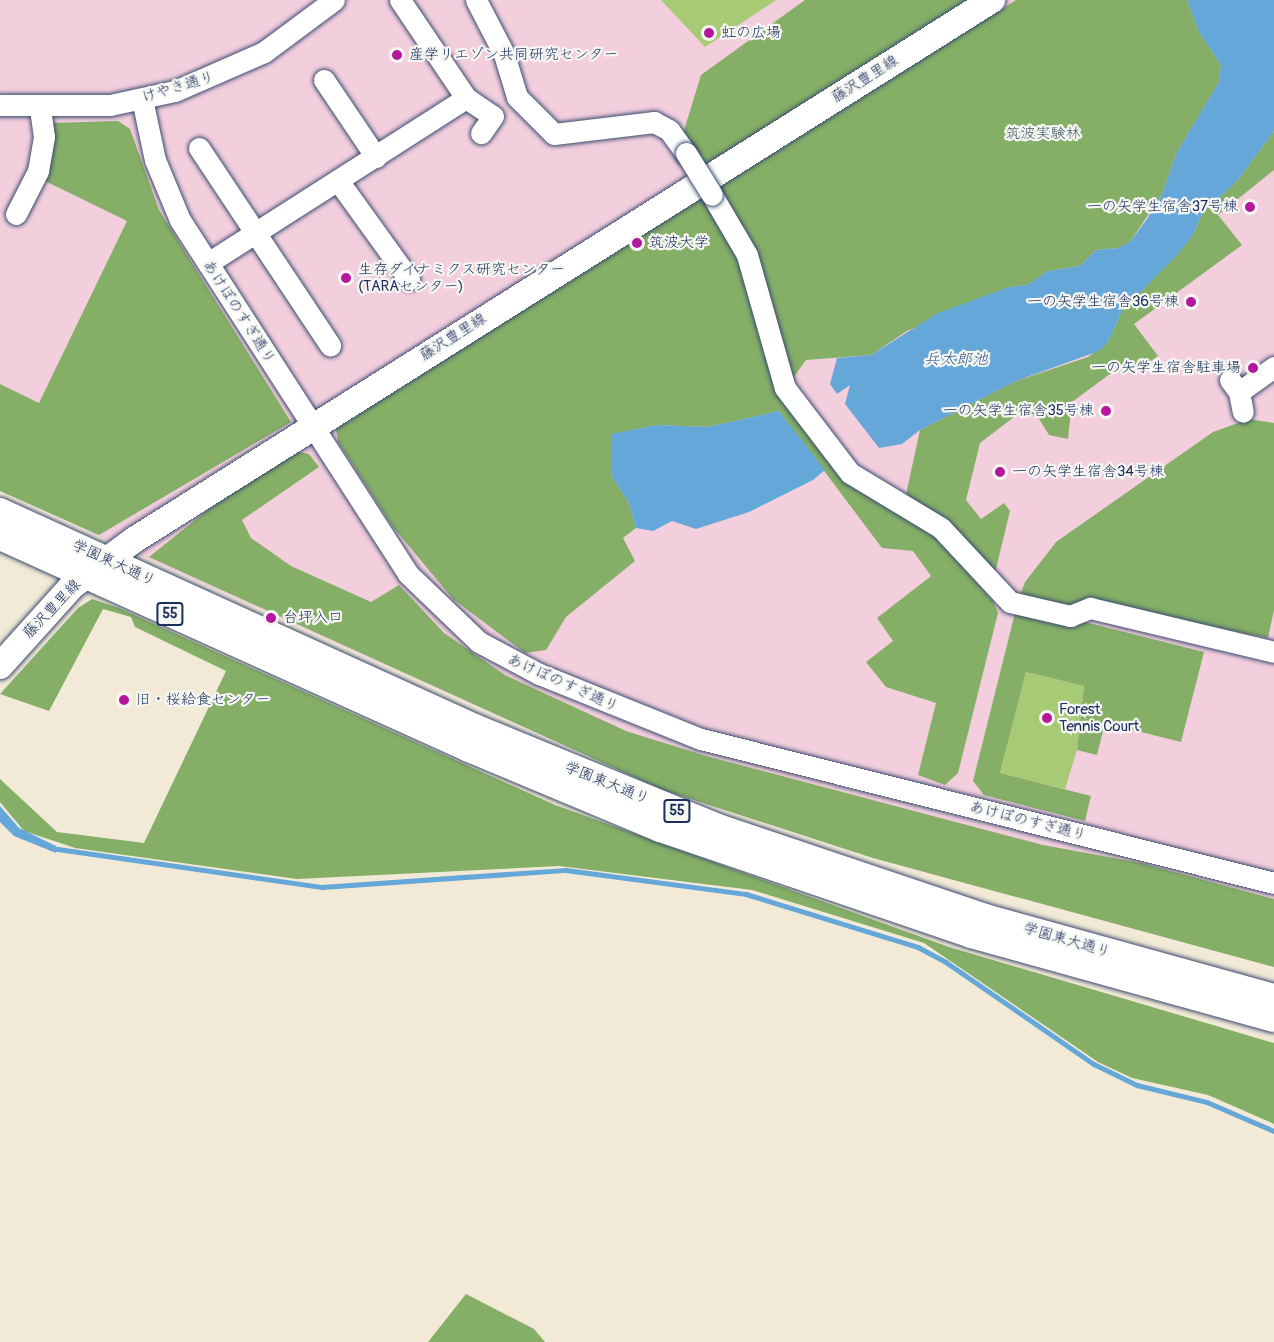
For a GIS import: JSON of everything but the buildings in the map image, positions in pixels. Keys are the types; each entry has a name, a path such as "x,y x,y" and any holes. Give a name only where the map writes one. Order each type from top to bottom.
{"main road":[{"name":"藤沢豊里線","path":"0,666 85,575 105,560 311,425 992,0"},
{"name":"学園東大通り","path":"0,511 520,747 718,827 985,917 1274,997"},
{"name":"学園東大通り","path":"0,537 469,749 709,848 971,935 1274,1019"}],"street":[{"name":"けやき通り","path":"0,105 40,107 142,99 238,66 287,37 334,0"},
{"path":"400,0 466,98 493,116 481,133"},
{"path":"476,0 504,54 517,97 554,134 654,122 669,130 686,153 747,255 785,388 850,473 941,528 1010,602 1070,616 1090,608 1274,652"},
{"path":"324,80 376,157"},
{"path":"207,263 339,182 466,98"},
{"name":"あけぼのすぎ通り","path":"142,99 166,191 207,263 389,546 433,601 479,642 531,670 701,739 1274,883"},
{"path":"16,214 38,171 44,137 40,107"},
{"path":"199,148 330,345"},
{"path":"339,182 409,279"},
{"path":"1237,395 1274,367"}],"shaded area":[{"name":"筑波大学","path":"0,0 1274,0 1274,967 873,858 663,790 93,534 0,487"}],"green space":[{"name":"虹の広場","path":"661,0 776,0 705,47"},
{"path":"805,0 969,0 704,167 682,137 701,75"},
{"name":"筑波実験林","path":"1016,0 1187,0 1199,32 1221,65 1219,82 1177,152 1162,194 1130,242 1118,248 1096,250 1080,266 1048,271 1027,285 1009,287 907,331 871,355 806,360 786,388 848,482 925,525 993,601 998,613 958,773 945,785 918,775 936,703 886,687 866,662 893,641 877,618 931,576 913,551 882,548 779,411 708,427 657,425 612,434 611,475 628,501 636,528 623,538 635,561 566,617 546,650 525,653 453,599 393,527 338,442 336,429 406,376"},
{"path":"118,121 130,129 159,210 291,422 99,535 0,491 0,384 39,403 127,221 45,181 51,123"},
{"path":"1274,131 1274,170 1218,215 1242,245 1134,324 1158,356 1136,371 1126,362 1072,402 1068,439 1049,435 1036,414 1014,417 980,443 966,500 981,519 1004,503 1010,511 994,577 905,499 920,430 1016,381 1088,357 1108,342 1122,311 1193,235 1202,214 1238,180"},
{"path":"1249,419 1274,423 1274,610 1268,638 1086,601 1066,608 1019,598 1025,582 1056,542 1213,432"},
{"path":"295,451 309,454 319,467 242,520 251,538 291,566 371,602 399,585 444,633 505,675 626,731 706,756 1043,845 1141,863 1274,899 1274,967 873,858 663,790 149,557 239,485"},
{"path":"92,599 119,608 555,805 949,947 1274,1043 1274,1124 1208,1095 1132,1078 1098,1062 924,943 752,890 559,866 297,879 75,848 24,831 0,802 0,779 57,832 144,843 226,671 135,627 131,617 103,609 49,711 0,694 78,608"},
{"path":"1017,605 1204,652 1181,742 1105,723 1097,755 1077,750 1084,686 1026,672 1000,773 1091,796 1085,821 984,795 973,781"},
{"name":"Forest Tennis Court","path":"1026,672 1084,686 1077,750 1065,789 1000,773"},
{"path":"466,1294 534,1329 545,1342 428,1342"}],"water":[{"name":"兵太郎池","path":"1187,0 1274,0 1274,131 1238,180 1202,214 1193,235 1178,254 1122,311 1108,342 1099,351 1016,381 920,430 902,444 879,448 845,404 850,385 837,394 830,384 837,358 871,355 938,313 1009,287 1027,285 1048,271 1080,266 1096,250 1118,248 1130,242 1147,219 1162,194 1177,152 1219,82 1221,65 1199,32"},
{"path":"779,411 825,470 813,480 749,512 696,529 672,521 653,531 636,528 628,501 611,475 611,434 657,425 708,427"},
{"path":"0,806 19,828 56,846 56,853 14,836 0,822"}],"waterway":[{"path":"51,848 322,887 566,870 746,894 918,947 946,962 1094,1064 1137,1085 1207,1102 1274,1131"}],"place":[{"name":"虹の広場","path":"709,33"},
{"name":"産学リエゾン共同研究センター","path":"397,55"},
{"name":"一の矢学生宿舎37号棟","path":"1250,207"},
{"name":"筑波大学","path":"637,243"},
{"name":"生存ダイナミクス研究センター (TARAセンター)","path":"346,278"},
{"name":"一の矢学生宿舎36号棟","path":"1191,302"},
{"name":"一の矢学生宿舎駐車場","path":"1253,368"},
{"name":"一の矢学生宿舎35号棟","path":"1106,411"},
{"name":"一の矢学生宿舎34号棟","path":"1000,472"},
{"name":"台坪入口","path":"271,618"},
{"name":"旧・桜給食センター","path":"124,700"},
{"name":"Forest Tennis Court","path":"1047,718"}]}
